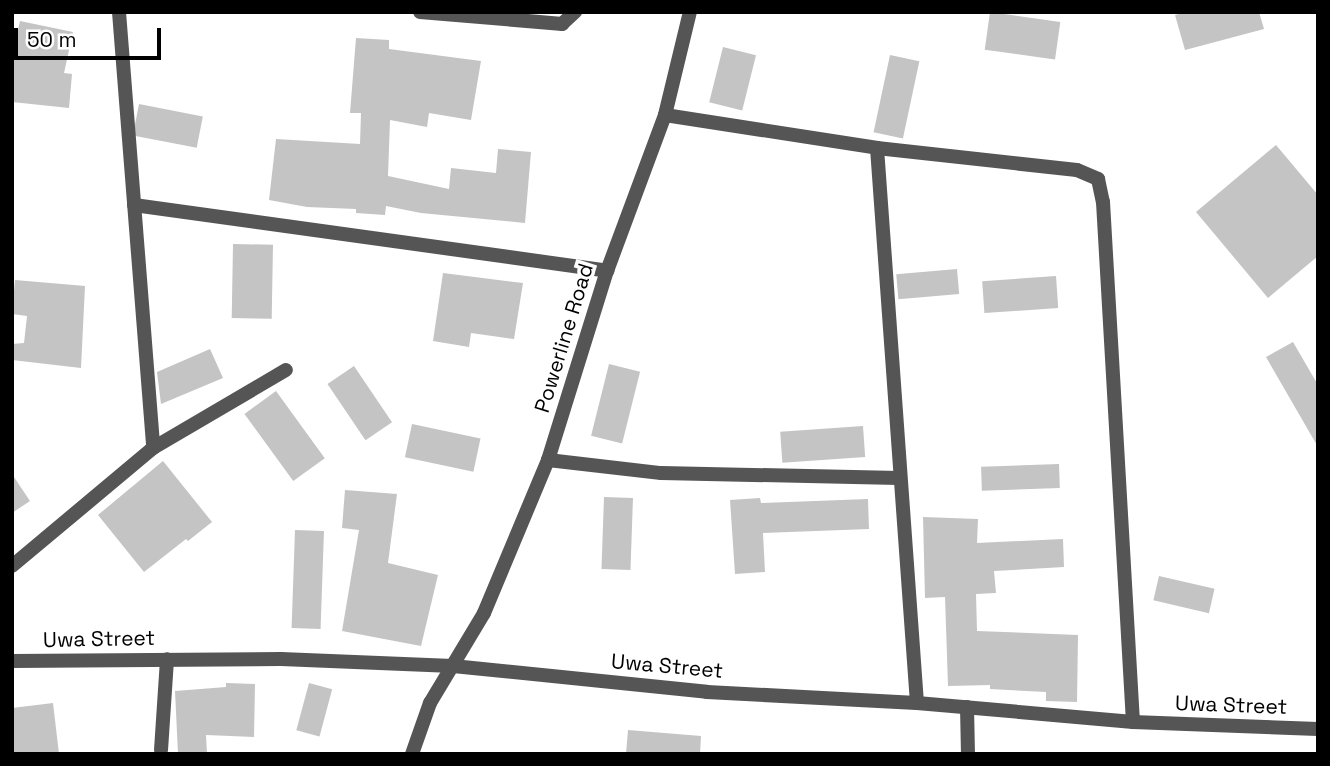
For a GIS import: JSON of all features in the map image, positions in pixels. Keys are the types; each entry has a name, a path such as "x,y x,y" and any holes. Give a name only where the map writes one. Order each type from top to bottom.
{"street":[{"path":"119,12 153,448"},
{"path":"419,12 562,24 575,12"},
{"name":"Powerline Road","path":"412,754 429,703 484,613 548,460 607,271 665,115 690,12"},
{"path":"665,115 877,148 1077,170 1098,179 1103,202 1133,722"},
{"path":"877,148 917,703"},
{"path":"134,205 607,271"},
{"path":"12,566 153,448 286,370"},
{"path":"548,460 661,473 899,478"},
{"path":"161,750 167,659"},
{"name":"Uwa Street","path":"12,662 281,659 453,666 707,692 917,703 1133,722 1318,729"},
{"path":"967,707 968,754"}],"building":[{"path":"990,12 1060,22 1055,60 985,50"},
{"path":"1186,12 1259,12 1264,29 1185,50 1175,15"},
{"path":"20,21 73,32 64,73 72,74 69,108 12,102 12,56"},
{"path":"356,38 389,40 389,49 481,61 471,120 429,113 427,127 390,120 388,176 449,189 451,168 496,173 498,149 531,152 525,223 421,213 386,206 385,215 356,213 356,209 307,207 269,200 276,139 360,144 361,113 350,113"},
{"path":"723,47 756,55 742,111 709,102"},
{"path":"890,55 919,61 903,139 874,132"},
{"path":"139,104 203,116 197,148 133,135"},
{"path":"1276,145 1318,195 1318,256 1268,298 1196,212"},
{"path":"233,244 273,245 272,319 232,318"},
{"path":"957,269 959,294 898,299 896,274"},
{"path":"443,273 523,283 514,339 471,333 469,347 433,341"},
{"path":"1056,276 1058,308 984,313 982,281"},
{"path":"15,280 85,286 81,368 12,360 12,344 24,343 27,316 12,314"},
{"path":"1293,342 1318,385 1318,447 1266,357"},
{"path":"210,349 223,378 161,404 157,372"},
{"path":"609,364 640,372 622,444 591,436"},
{"path":"354,366 392,422 365,440 327,384"},
{"path":"276,391 325,458 293,481 244,414"},
{"path":"412,424 480,439 473,472 405,457"},
{"path":"863,426 865,457 782,463 780,432"},
{"path":"163,461 212,522 144,572 98,515"},
{"path":"1059,464 1060,488 982,491 981,467"},
{"path":"12,474 30,501 12,513"},
{"path":"345,490 397,494 388,563 438,575 421,646 342,631 359,530 342,528"},
{"path":"604,497 633,498 630,570 601,569"},
{"path":"760,498 761,503 868,499 869,529 763,533 765,572 735,574 730,500"},
{"path":"923,517 978,519 977,543 1063,539 1064,567 994,571 996,593 976,594 977,631 1078,635 1077,702 1046,701 1046,692 990,689 990,685 948,686 945,597 925,598"},
{"path":"295,530 324,531 321,629 292,628"},
{"path":"1159,576 1215,589 1209,613 1153,600"},
{"path":"226,683 255,684 254,737 206,735 207,754 178,754 175,691 226,687"},
{"path":"309,683 332,689 320,737 296,730"},
{"path":"53,703 59,754 12,754 12,708"},
{"path":"628,730 701,736 700,754 626,754"}]}
